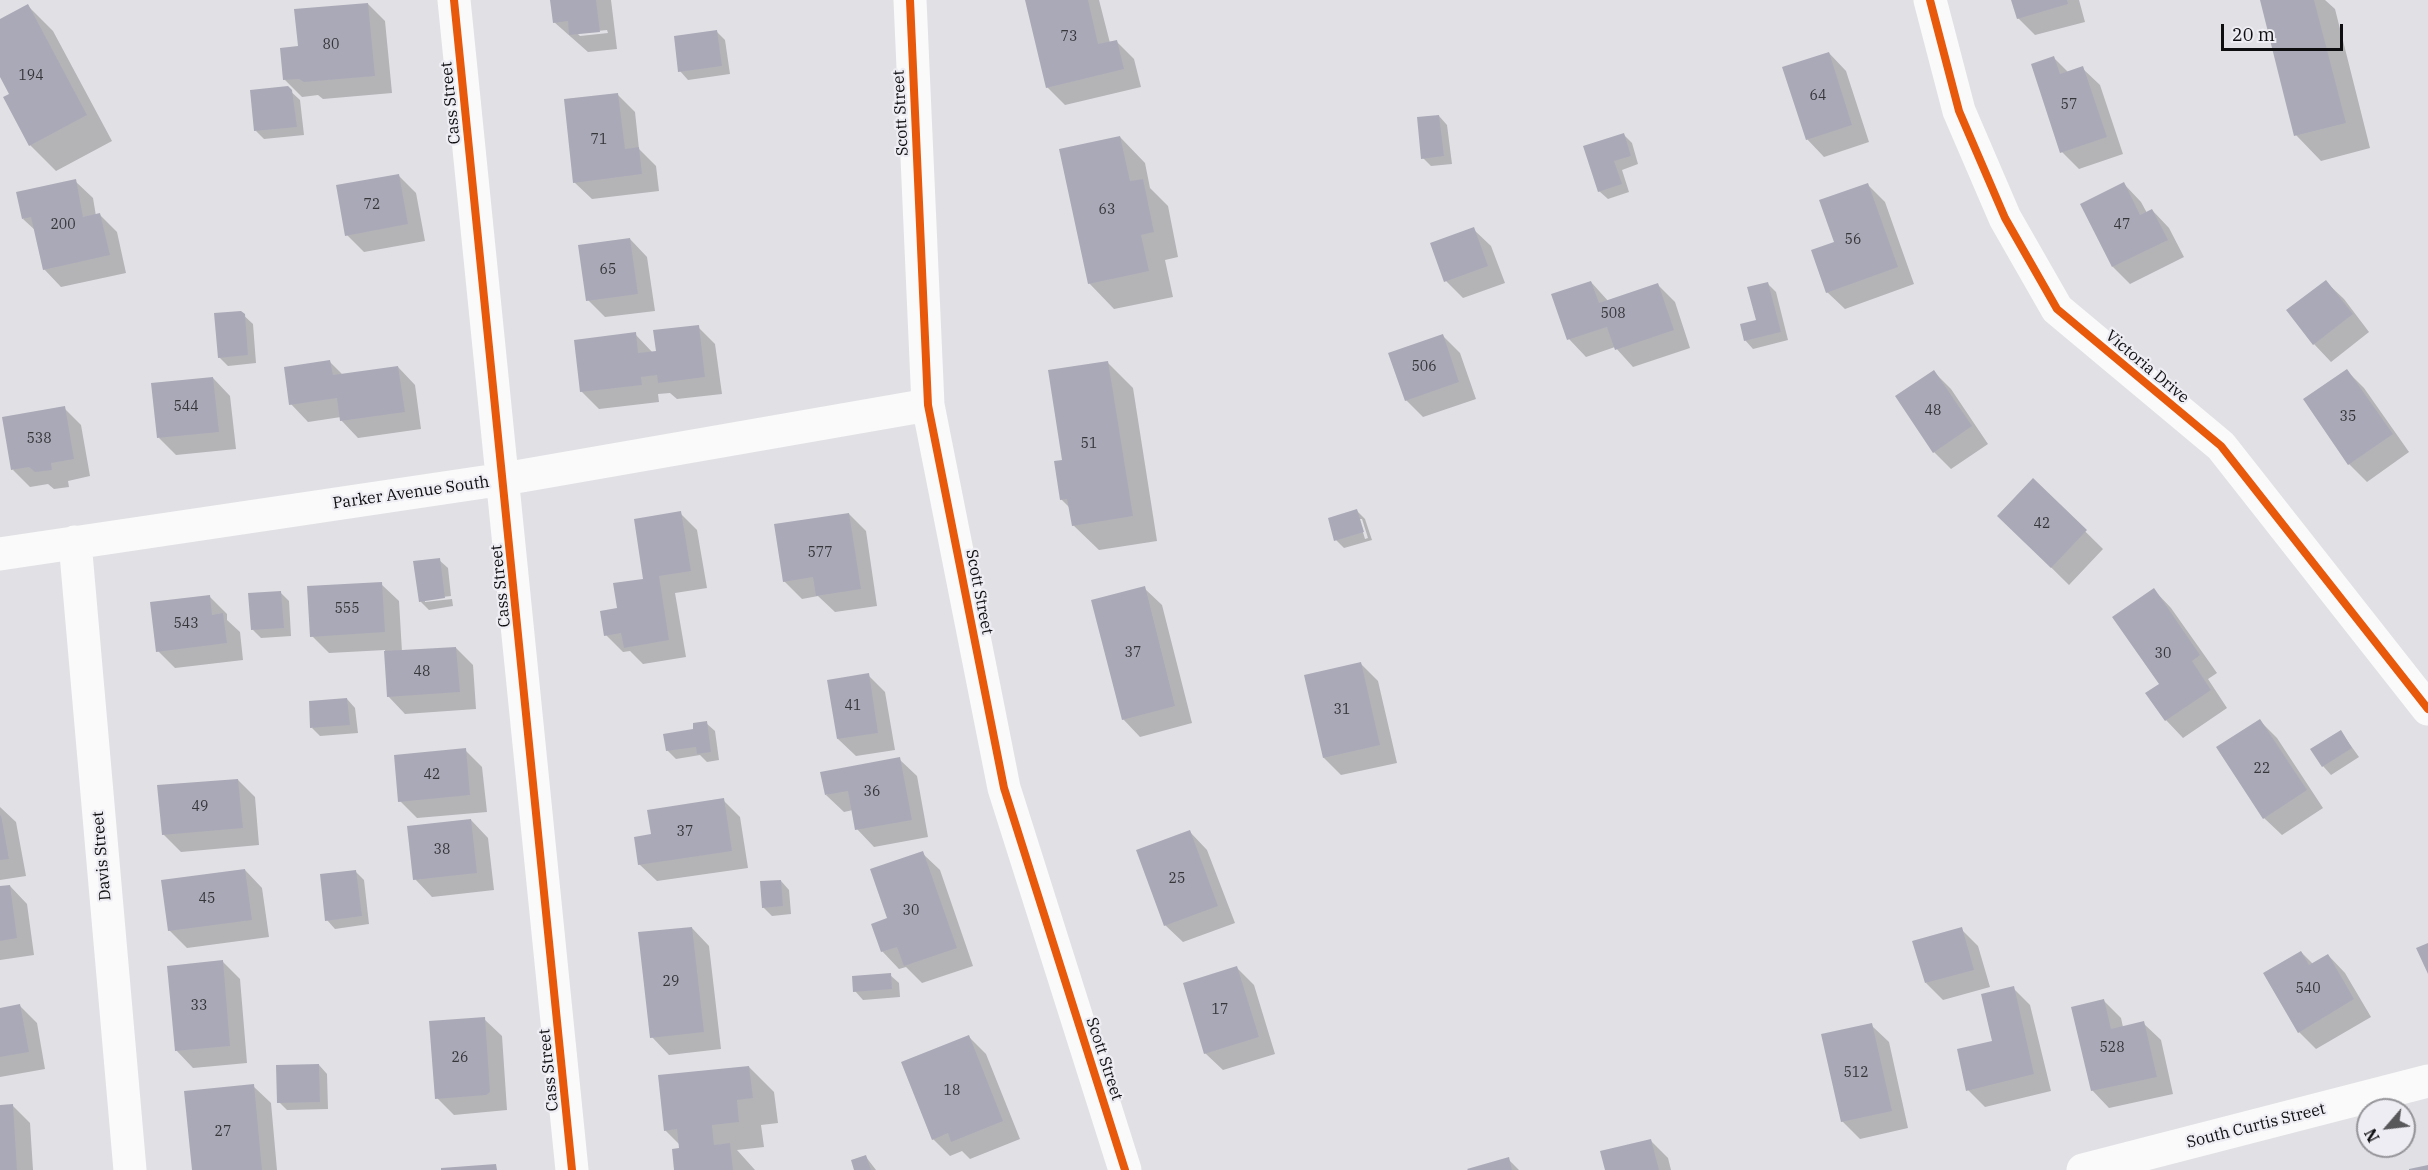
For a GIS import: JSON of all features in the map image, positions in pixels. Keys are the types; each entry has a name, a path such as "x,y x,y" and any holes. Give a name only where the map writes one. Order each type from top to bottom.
{"street":[{"name":"Cass Street","path":"454,0 572,1170"},
{"name":"Scott Street","path":"910,0 928,405 1004,788 1125,1170"},
{"name":"Victoria Drive","path":"1930,0 1959,111 2005,218 2057,309 2221,446 2428,709"},
{"name":"Parker Avenue South","path":"0,554 504,480 928,405"},
{"name":"Davis Street","path":"75,542 130,1170"},
{"name":"South Curtis Street","path":"2083,1170 2428,1082"}],"building":[{"path":"550,0 596,0 600,32 569,35 568,21 553,23"},
{"path":"1025,0 1088,0 1098,44 1117,40 1124,69 1046,88"},
{"path":"2011,0 2067,0 2068,4 2017,19"},
{"path":"2260,0 2314,0 2346,123 2294,136"},
{"path":"368,3 375,76 304,82 299,79 283,80 280,48 298,46 294,9"},
{"path":"28,4 87,115 29,146 3,97 9,94 0,77 0,19"},
{"path":"717,30 722,66 678,72 674,36"},
{"path":"1829,52 1852,125 1806,140 1782,67"},
{"path":"2054,56 2060,74 2083,66 2107,137 2060,153 2031,64"},
{"path":"288,86 292,90 297,127 254,131 250,90"},
{"path":"618,93 625,149 639,147 642,174 573,183 564,99"},
{"path":"1439,115 1444,156 1421,159 1417,117"},
{"path":"1624,133 1631,156 1614,161 1622,184 1598,192 1583,146"},
{"path":"1120,136 1130,181 1143,179 1154,232 1141,235 1149,271 1088,284 1059,149"},
{"path":"399,174 408,224 345,236 336,185"},
{"path":"76,179 83,217 100,213 110,255 43,270 31,217 22,219 16,192"},
{"path":"2124,182 2140,215 2152,209 2168,240 2112,267 2080,204"},
{"path":"1868,183 1898,267 1826,293 1811,250 1834,242 1819,200"},
{"path":"1474,227 1488,266 1444,282 1430,243"},
{"path":"630,238 638,294 586,301 578,245"},
{"path":"2326,280 2353,314 2313,345 2286,310"},
{"path":"1591,281 1599,303 1658,283 1674,330 1615,350 1607,327 1567,340 1551,294"},
{"path":"1768,282 1781,332 1744,341 1740,324 1756,320 1747,287"},
{"path":"241,311 245,314 248,355 218,358 214,313"},
{"path":"699,325 705,377 658,383 657,375 641,377 642,385 580,392 574,340 636,332 638,353 656,351 653,330"},
{"path":"1443,334 1459,382 1405,401 1388,353"},
{"path":"330,360 333,375 398,366 405,412 340,421 337,398 289,405 284,367"},
{"path":"1108,361 1133,516 1072,526 1067,499 1060,500 1054,461 1062,460 1048,370"},
{"path":"2347,369 2393,434 2348,465 2303,399"},
{"path":"1934,370 1972,426 1933,453 1895,396"},
{"path":"213,377 219,432 157,438 151,383"},
{"path":"65,406 74,459 51,463 52,470 35,472 29,467 11,470 2,417"},
{"path":"2033,478 2087,530 2051,568 1997,516"},
{"path":"1357,509 1364,532 1334,541 1328,518"},
{"path":"681,511 691,571 659,576 669,640 624,648 621,633 604,636 600,611 617,608 613,583 643,579 634,519"},
{"path":"849,513 861,589 816,596 813,577 783,582 774,524"},
{"path":"440,558 445,598 419,602 413,561"},
{"path":"382,582 385,632 310,637 307,586"},
{"path":"1145,586 1175,706 1122,720 1091,600"},
{"path":"2154,588 2200,655 2192,661 2211,690 2165,721 2145,693 2159,684 2112,617"},
{"path":"281,591 284,628 251,630 248,593"},
{"path":"210,595 212,615 223,613 227,643 156,652 150,602"},
{"path":"456,647 460,692 387,697 384,651"},
{"path":"1361,662 1380,745 1323,758 1304,675"},
{"path":"869,673 878,733 837,739 827,680"},
{"path":"347,698 350,725 310,728 309,701"},
{"path":"2260,719 2307,790 2263,819 2216,747"},
{"path":"707,721 711,752 697,754 696,747 666,751 663,734 693,729 693,723"},
{"path":"2341,730 2352,748 2322,767 2310,749"},
{"path":"466,748 470,795 398,802 394,755"},
{"path":"900,757 912,820 855,830 848,791 825,795 820,772"},
{"path":"238,779 243,828 162,835 157,785"},
{"path":"724,798 732,851 638,865 634,837 651,834 647,810"},
{"path":"0,816 9,859 0,860"},
{"path":"471,819 477,873 413,880 407,826"},
{"path":"1190,830 1218,906 1164,926 1136,850"},
{"path":"923,851 957,948 904,966 897,947 881,952 871,924 887,918 870,869"},
{"path":"245,869 252,920 168,931 161,880"},
{"path":"356,870 362,916 325,921 320,874"},
{"path":"781,880 783,906 762,908 760,881"},
{"path":"10,885 17,938 0,941 0,886"},
{"path":"692,927 704,1032 650,1038 638,932"},
{"path":"1962,927 1974,970 1925,983 1912,941"},
{"path":"2428,943 2428,974 2416,948"},
{"path":"2301,951 2309,965 2328,954 2354,999 2298,1033 2263,973"},
{"path":"223,960 230,1046 175,1051 167,966"},
{"path":"1237,966 1259,1037 1204,1054 1183,983"},
{"path":"891,973 892,989 853,992 852,976"},
{"path":"2014,986 2034,1074 1966,1091 1957,1049 1992,1041 1981,994"},
{"path":"2104,999 2111,1029 2144,1021 2157,1077 2091,1091 2071,1007"},
{"path":"20,1004 29,1052 0,1057 0,1008"},
{"path":"485,1017 490,1092 486,1095 435,1099 429,1021"},
{"path":"1872,1023 1892,1111 1841,1122 1821,1034"},
{"path":"969,1035 1003,1121 951,1142 948,1133 932,1140 901,1062"},
{"path":"319,1064 320,1102 277,1103 276,1065"},
{"path":"749,1066 753,1098 737,1100 739,1122 712,1125 714,1145 730,1143 733,1170 674,1170 672,1149 679,1148 677,1129 664,1131 658,1075"},
{"path":"254,1084 262,1170 192,1170 184,1091"},
{"path":"13,1104 17,1170 0,1170 0,1105"},
{"path":"1651,1139 1659,1170 1605,1170 1600,1151"},
{"path":"866,1155 871,1170 854,1170 851,1160"},
{"path":"1509,1157 1512,1170 1467,1169"},
{"path":"496,1164 497,1170 441,1170 441,1168"},
{"path":"2428,1165 2428,1170 2409,1170 2409,1169"}],"cycle path":[{"path":"454,0 572,1170"},
{"path":"910,0 928,405 1004,788 1125,1170"},
{"path":"1930,0 1959,111 2005,218 2057,309 2221,446 2428,709"}]}
